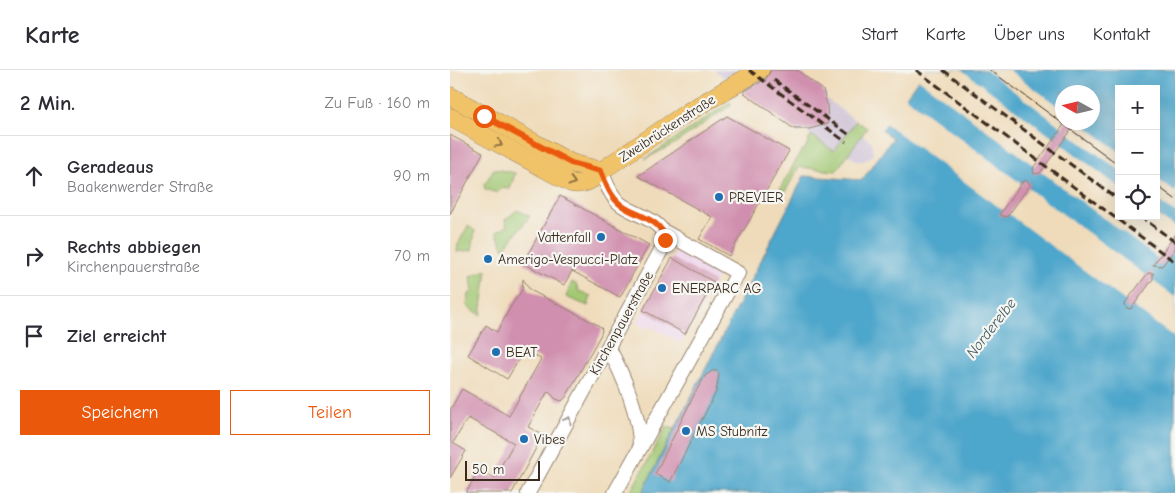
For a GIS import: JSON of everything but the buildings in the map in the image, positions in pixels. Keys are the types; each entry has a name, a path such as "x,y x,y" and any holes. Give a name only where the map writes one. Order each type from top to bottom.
{"main road":[{"name":"Zweibrückenstraße","path":"450,116 571,184 590,182 601,171 680,117 760,70"},
{"path":"451,97 571,163 601,171"}],"street":[{"path":"601,171 608,189 620,204 658,225 663,231 738,273 615,493"},
{"name":"Kirchenpauerstraße","path":"528,493 664,245 663,231"},
{"path":"608,347 619,369 637,419 640,431 640,449"}],"shaded area":[{"path":"714,70 797,70 827,94 825,98 856,121 852,127 872,142 873,155 864,161 857,161 837,147 834,151 804,130 799,133"},
{"path":"679,245 722,269 681,343 650,326 648,329 637,323"}],"green space":[{"path":"730,102 731,105 674,144 645,159"},
{"path":"856,121 867,128 836,171 799,167 785,192 780,189 802,150 804,151 811,135 834,151"},
{"path":"494,169 515,173 510,189 501,188 497,193 485,189 484,185"},
{"path":"517,210 530,216 504,249 496,232 507,226 505,220"},
{"path":"468,226 475,231 472,250 457,252 458,244"},
{"path":"487,270 481,315 467,306 469,294 473,292 471,276"},
{"path":"572,282 576,284 579,291 591,296 588,306 566,297"},
{"path":"667,426 674,429 642,493 630,493"}],"water":[{"name":"Norderelbe","path":"925,70 1175,70 1175,235 1155,261 1156,263 1175,249 1175,493 642,493 804,176 862,180 893,138 882,130","holes":["1023,181 1029,182 1030,186 1008,216 1002,216 1001,212","1147,273 1153,274 1153,279 1131,308 1127,308 1125,303"]}],"pier":[{"path":"922,70 962,70 1056,140 1036,167 917,78"},
{"path":"986,70 1009,70 1055,104 1055,122"},
{"path":"904,96 1023,185 1004,211 885,123"},
{"path":"1068,130 1090,130 1115,148 1115,167 1067,132"},
{"path":"1059,142 1115,184 1115,220 1160,220 1160,217 1175,228 1175,239 1160,260 1039,170"},
{"path":"1160,181 1175,192 1175,213 1160,202"},
{"path":"1026,187 1147,276 1128,303 1007,213"},
{"path":"1150,279 1175,297 1175,338 1131,305"}],"tram line":[{"path":"990,70 1115,162"},
{"path":"1160,188 1175,199"}],"railway":[{"path":"749,70 846,142"},
{"path":"916,70 1175,262"},
{"path":"943,70 1115,197"},
{"path":"774,80 851,136"},
{"path":"1145,220 1175,242"}],"place":[{"name":"PREVIER","path":"719,197"},
{"name":"Vattenfall","path":"601,237"},
{"name":"Amerigo-Vespucci-Platz","path":"488,259"},
{"name":"ENERPARC AG","path":"662,288"},
{"name":"BEAT","path":"496,352"},
{"name":"MS Stubnitz","path":"686,431"},
{"name":"Vibes","path":"524,439"}],"route":[{"path":"484,116 571,163 601,171 608,189 620,204 658,225 663,231 665,240"}]}
